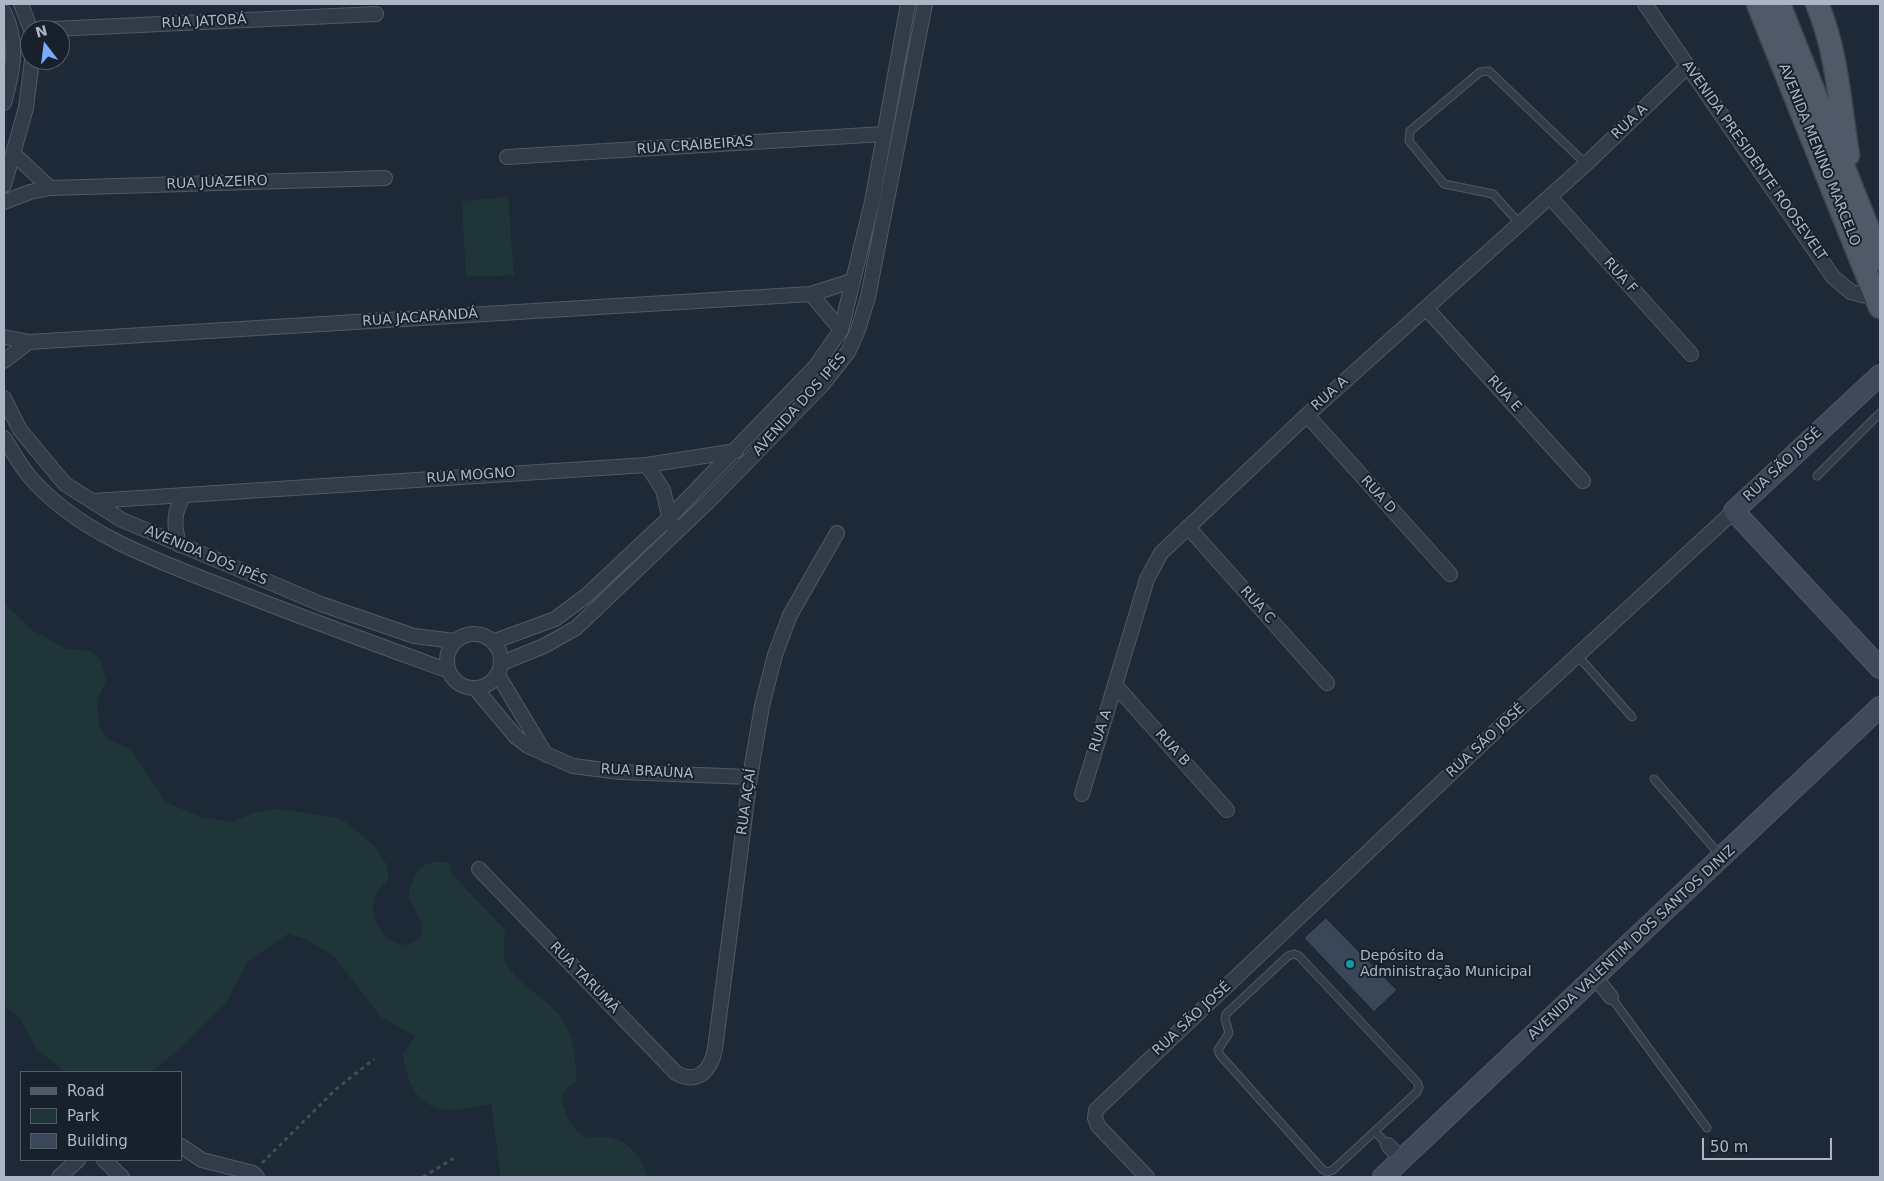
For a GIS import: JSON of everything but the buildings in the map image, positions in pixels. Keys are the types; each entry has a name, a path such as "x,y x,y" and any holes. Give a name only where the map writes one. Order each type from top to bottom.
{"main road":[{"name":"AVENIDA MENINO MARCELO","path":"1758,4 1879,303"},
{"name":"AVENIDA MENINO MARCELO","path":"1779,4 1880,259"},
{"path":"1817,4 1823,18 1831,52 1855,198"}],"street":[{"path":"20,4 27,20"},
{"name":"AVENIDA DOS IPÊS","path":"4,398 20,430 65,484 122,520 322,604 414,636 455,641 464,635 475,633 486,635 495,642 555,619 586,596 669,518 815,367 841,330 872,202 908,4"},
{"name":"AVENIDA DOS IPÊS","path":"4,438 29,476 61,505 104,535 142,555 309,620 449,671 459,683 474,688 489,684 500,669 576,628 756,454 823,384 848,352 858,330 868,298 924,4"},
{"name":"AVENIDA PRESIDENTE ROOSEVELT","path":"1645,4 1833,277 1851,292 1879,303"},
{"path":"4,12 14,43 12,75 4,103"},
{"name":"RUA JATOBÁ","path":"70,28 376,14"},
{"name":"RUA A","path":"1082,794 1147,579 1161,553 1307,415 1586,164 1688,66"},
{"path":"4,185 26,108 31,70"},
{"name":"RUA CRAIBEIRAS","path":"507,157 884,134"},
{"path":"14,154 50,188"},
{"name":"RUA JUAZEIRO","path":"4,202 30,192 50,188 385,178"},
{"name":"RUA F","path":"1550,197 1691,354"},
{"name":"RUA JACARANDÁ","path":"4,337 29,342 810,294 852,281"},
{"path":"810,294 841,330"},
{"name":"RUA E","path":"1426,308 1583,481"},
{"path":"4,361 29,342"},
{"name":"RUA SÃO JOSÉ","path":"1147,1177 1098,1126 1095,1118 1096,1110 1578,656 1880,376"},
{"name":"RUA D","path":"1307,415 1450,574"},
{"name":"RUA MOGNO","path":"93,501 648,465 734,451 756,454"},
{"path":"648,465 663,490 669,518 675,534"},
{"path":"179,545 174,524 176,508 184,495"},
{"path":"1734,511 1880,668"},
{"name":"RUA C","path":"1188,527 1327,683"},
{"name":"RUA AÇAÍ","path":"694,1078 702,1075 710,1066 715,1048 750,777 762,706 775,654 790,616 837,533"},
{"path":"449,671 447,660 449,650 455,641"},
{"path":"495,642 501,652 500,669 547,756"},
{"name":"RUA B","path":"1116,686 1228,810"},
{"name":"RUA BRAÚNA","path":"474,688 516,737 547,756 573,766 620,772 750,777"},
{"name":"AVENIDA VALENTIM DOS SANTOS DINIZ","path":"1383,1177 1723,858 1880,707"},
{"name":"RUA TARUMÃ","path":"480,869 676,1073 683,1077 694,1078"},
{"path":"1595,977 1611,998"},
{"path":"1388,1145 1402,1160"},
{"path":"182,1147 202,1160 255,1175"},
{"path":"59,1177 77,1161"},
{"path":"105,1161 122,1177"}],"lane":[{"path":"1520,224 1493,194 1444,184 1409,141 1410,131 1485,70 1586,164"},
{"path":"1817,476 1880,413"},
{"path":"1578,656 1632,718"},
{"path":"1654,780 1723,858"},
{"path":"1294,954 1299,956 1417,1082 1419,1087 1417,1092 1375,1132 1333,1170 1327,1172 1322,1169 1220,1055 1218,1050 1229,1033 1225,1019 1226,1014 1288,956 1294,954"},
{"path":"1611,998 1707,1128"},
{"path":"1375,1132 1388,1145"}],"path":[{"path":"255,1175 336,1089 374,1059"},
{"path":"423,1177 454,1158"}],"green space":[{"path":"508,197 514,275 466,277 462,201"},
{"path":"4,603 32,630 67,649 90,651 100,659 106,680 97,701 99,724 104,735 112,742 124,746 133,753 165,802 204,818 232,822 255,812 278,809 336,818 347,823 374,846 387,865 389,878 375,896 373,912 380,929 393,942 409,944 422,935 421,921 409,894 409,890 419,870 432,862 449,863 452,874 505,930 504,957 514,975 552,1007 566,1025 573,1045 577,1082 567,1087 561,1097 572,1125 580,1134 585,1136 609,1137 629,1147 642,1163 647,1177 501,1177 491,1104 452,1110 440,1109 422,1100 411,1085 403,1054 415,1036 381,1017 334,956 308,940 288,934 248,961 225,1004 181,1048 152,1071 64,1071 37,1049 20,1018 4,1005"}],"place":[{"name":"Depósito da Administração Municipal","path":"1350,964"}]}
